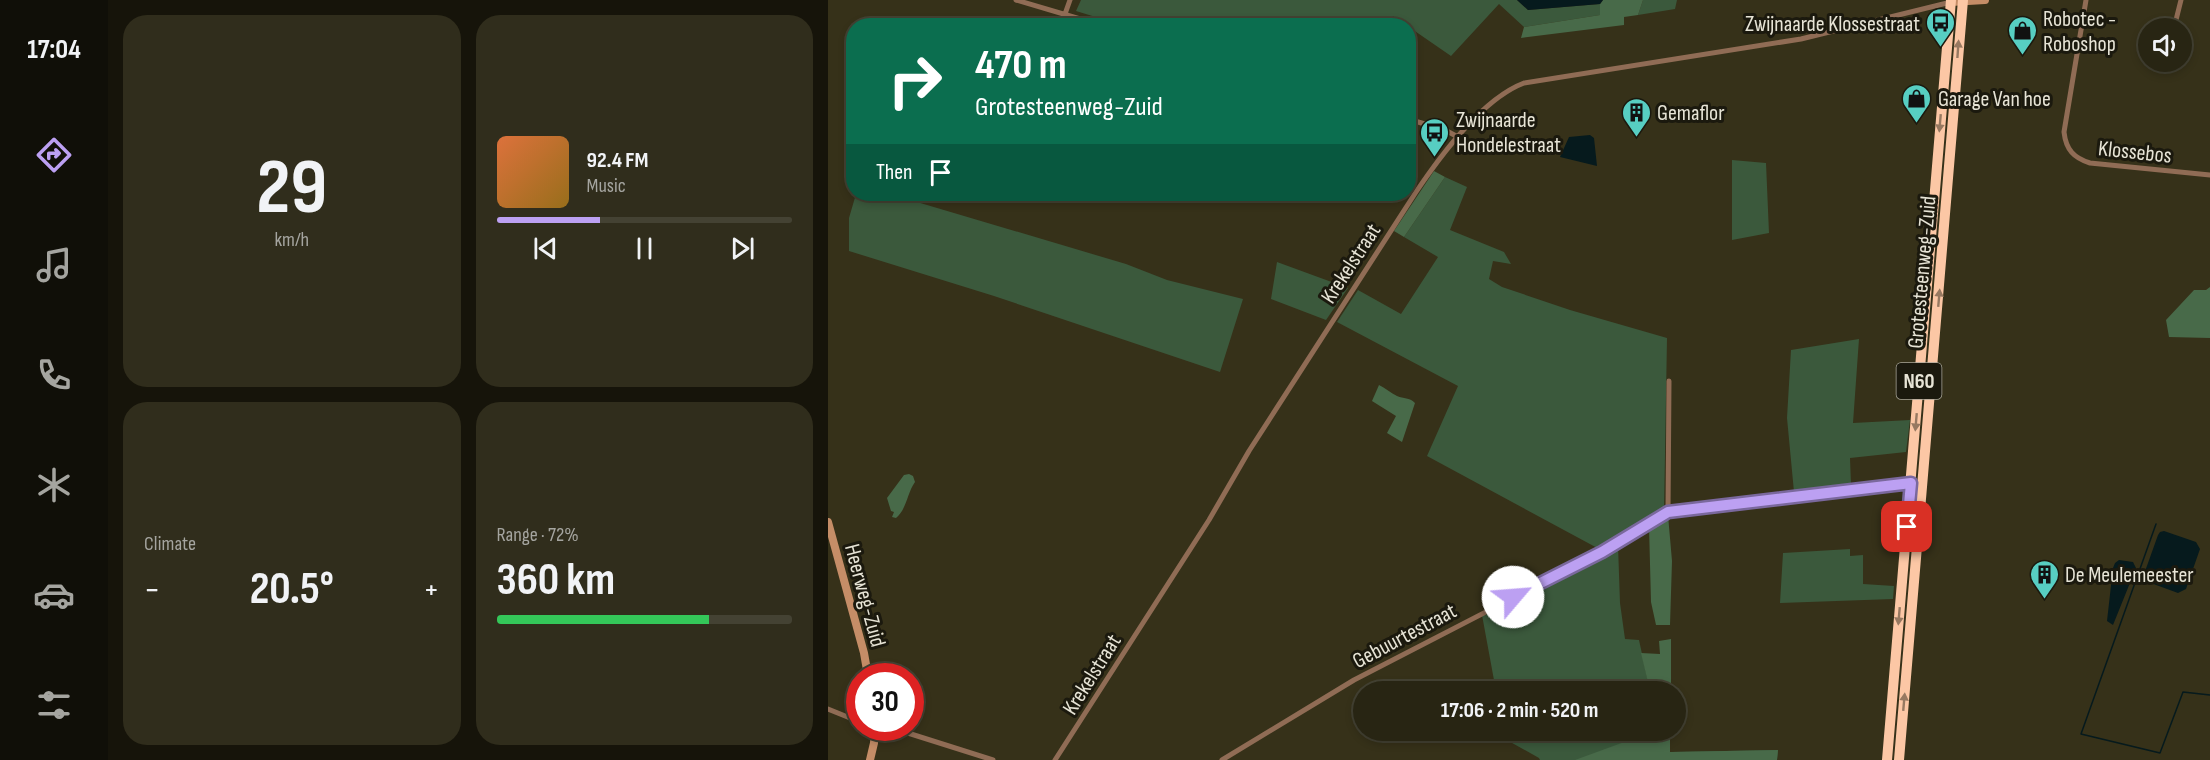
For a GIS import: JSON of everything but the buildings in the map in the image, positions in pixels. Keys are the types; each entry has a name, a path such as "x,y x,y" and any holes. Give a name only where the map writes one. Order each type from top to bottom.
{"highway":[{"name":"Grotesteenweg-Zuid","path":"1887,760 1957,1"},
{"name":"Grotesteenweg-Zuid","path":"1899,760 1957,1"}],"street":[{"path":"1016,0 1078,18"},
{"path":"1065,14 1070,0"},
{"path":"1957,1 1985,0"},
{"name":"Klossebos","path":"2086,0 2064,132 2065,143 2071,153 2079,160 2090,164 2210,175"},
{"path":"2176,18 2181,0"},
{"name":"Krekelstraat","path":"1416,192 1458,137 1509,89 1524,83 1801,39 1957,1"},
{"path":"1416,121 1445,130 1458,137"},
{"name":"Krekelstraat","path":"1055,760 1209,520 1249,451 1318,342 1410,201"},
{"path":"1668,512 1669,381"},
{"name":"Gebuurtestraat","path":"1222,760 1353,680 1602,552 1668,512 1911,483"},
{"name":"Heerweg-Zuid","path":"828,522 866,663"},
{"path":"828,709 846,716"},
{"path":"924,738 993,760"},
{"path":"870,760 874,741"}],"green space":[{"path":"1081,0 1517,0 1528,10 1600,4 1600,15 1524,27 1499,4 1451,56 1416,32 1416,18 1393,16 1392,18 1099,18 1076,11"},
{"path":"1603,0 1643,0 1638,15 1624,17 1624,25 1521,38 1524,27 1600,15 1600,4"},
{"path":"1643,0 1677,0 1675,9 1638,15"},
{"path":"1732,160 1766,163 1769,233 1732,240"},
{"path":"1434,171 1445,177 1404,237 1394,231"},
{"path":"1445,177 1467,187 1450,230 1504,252 1511,264 1493,261 1489,279 1502,287 1570,310 1667,338 1664,512 1601,550 1427,456 1458,386 1337,322 1358,290 1401,314 1438,257 1404,237"},
{"path":"854,201 914,201 1126,264 1167,280 1243,299 1220,372 994,296 849,251 849,218"},
{"path":"1277,262 1348,288 1326,320 1271,299"},
{"path":"2210,287 2210,338 2169,337 2166,320 2194,290 2206,290"},
{"path":"1859,339 1853,423 1910,420 1906,452 1850,458 1851,485 1794,492 1787,418 1791,350"},
{"path":"1379,385 1415,403 1402,442 1387,433 1396,416 1372,401"},
{"path":"904,475 913,476 915,482 900,514 896,518 892,517 894,512 891,511 887,498"},
{"path":"1668,515 1672,561 1670,625 1656,625 1651,602 1649,526"},
{"path":"1618,545 1620,603 1625,639 1639,640 1648,681 1494,681 1482,615"},
{"path":"1850,549 1850,556 1863,555 1863,584 1894,586 1893,599 1780,603 1783,553"},
{"path":"1671,639 1671,681 1648,681 1641,653 1660,654 1659,641"},
{"path":"1509,741 1670,741 1670,752 1778,750 1777,760 1540,760"},
{"path":"1627,741 1670,741 1670,752 1778,750 1777,760 1575,760"}],"shaded area":[{"path":"1517,0 1603,0 1600,4 1528,10"},
{"path":"1590,135 1594,138 1597,166 1560,157 1569,137"},
{"path":"2164,531 2196,542 2200,549 2186,589 2178,593 2148,582 2143,577 2158,535"},
{"path":"2119,560 2133,562 2136,568 2113,625 2107,621 2113,568"}],"waterway":[{"path":"2156,524 2081,734 2160,753 2183,692 2210,695"}],"place":[{"name":"Zwijnaarde Klossestraat","path":"1941,48"},
{"name":"Robotec - Roboshop","path":"2022,56"},
{"name":"Garage Van hoe","path":"1917,124"},
{"name":"Gemaflor","path":"1636,138"},
{"name":"Zwijnaarde Hondelestraat","path":"1435,158"},
{"name":"De Meulemeester","path":"2044,600"}],"route":[{"path":"1513,597 1602,552 1668,512 1911,483 1907,527"}]}
